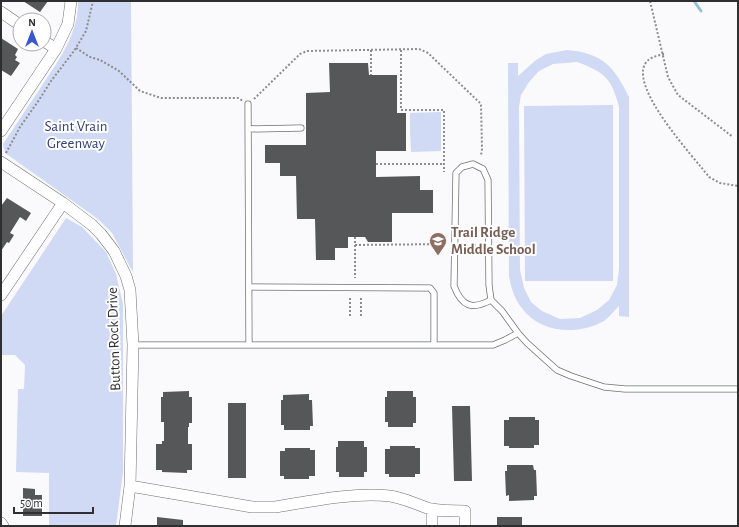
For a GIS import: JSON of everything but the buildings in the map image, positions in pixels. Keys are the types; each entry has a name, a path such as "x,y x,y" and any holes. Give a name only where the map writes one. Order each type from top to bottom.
{"street":[{"path":"1,131 56,49 68,24 71,1"},
{"path":"1,12 12,20"},
{"path":"52,46 56,49"},
{"name":"Button Rock Drive","path":"2,159 92,225 101,234 120,261 126,276 130,290 133,344 130,486 125,526"},
{"path":"1,295 63,203"},
{"path":"130,486 252,507 275,507 373,495 401,498 432,509 465,511 465,526"},
{"path":"432,509 432,526"}],"lane":[{"path":"248,104 249,345"},
{"path":"248,129 301,128"},
{"path":"491,300 481,305 472,305 463,302 458,296 454,286 456,173 462,166 473,164 483,169 488,180 489,285 491,300 502,310 527,343 557,370 604,387 625,389 738,389"},
{"path":"249,287 430,288 434,293 434,345"},
{"path":"133,344 493,345 518,333"}],"path":[{"path":"2,159 20,127 50,81 76,48 86,31 93,1"},
{"path":"650,1 664,54 668,77 678,95 733,137"},
{"path":"76,48 90,57 100,60 119,71 140,91 148,94 161,98 238,98 248,104 300,54 307,51 419,49 428,53 481,104 481,155"},
{"path":"371,50 371,75"},
{"path":"401,50 401,110 444,110 444,172"},
{"path":"664,54 652,57 645,64 642,76 645,87 661,116 709,177 720,183 738,186"},
{"path":"376,164 444,164"},
{"path":"355,238 355,278"},
{"path":"355,244 445,244"},
{"path":"462,244 479,244"},
{"path":"350,298 350,316"},
{"path":"361,298 361,316"}],"green space":[{"name":"Saint Vrain Greenway","path":"78,1 131,1 133,272 112,233 98,219 5,153 3,144 66,47 75,25"},
{"path":"567,50 589,54 598,58 612,69 629,97 629,317 619,316 619,306 604,321 582,329 571,330 548,327 529,316 516,300 509,276 508,63 518,63 518,76 536,60 546,54","holes":["577,62 594,69 606,77 613,89 619,107 619,269 617,285 609,300 597,310 580,318 560,319 542,311 531,302 524,288 520,270 519,107 521,95 529,82 539,71 553,64"]},
{"path":"613,105 613,281 525,281 524,106"},
{"path":"441,112 441,151 411,152 410,113"},
{"path":"66,218 82,227 106,252 116,274 123,304 123,472 116,526 49,526 49,473 16,472 18,389 24,389 25,365 15,355 1,355 1,316"}],"waterway":[{"path":"694,1 701,11"}],"place":[{"name":"Trail Ridge Middle School","path":"438,256"}]}
